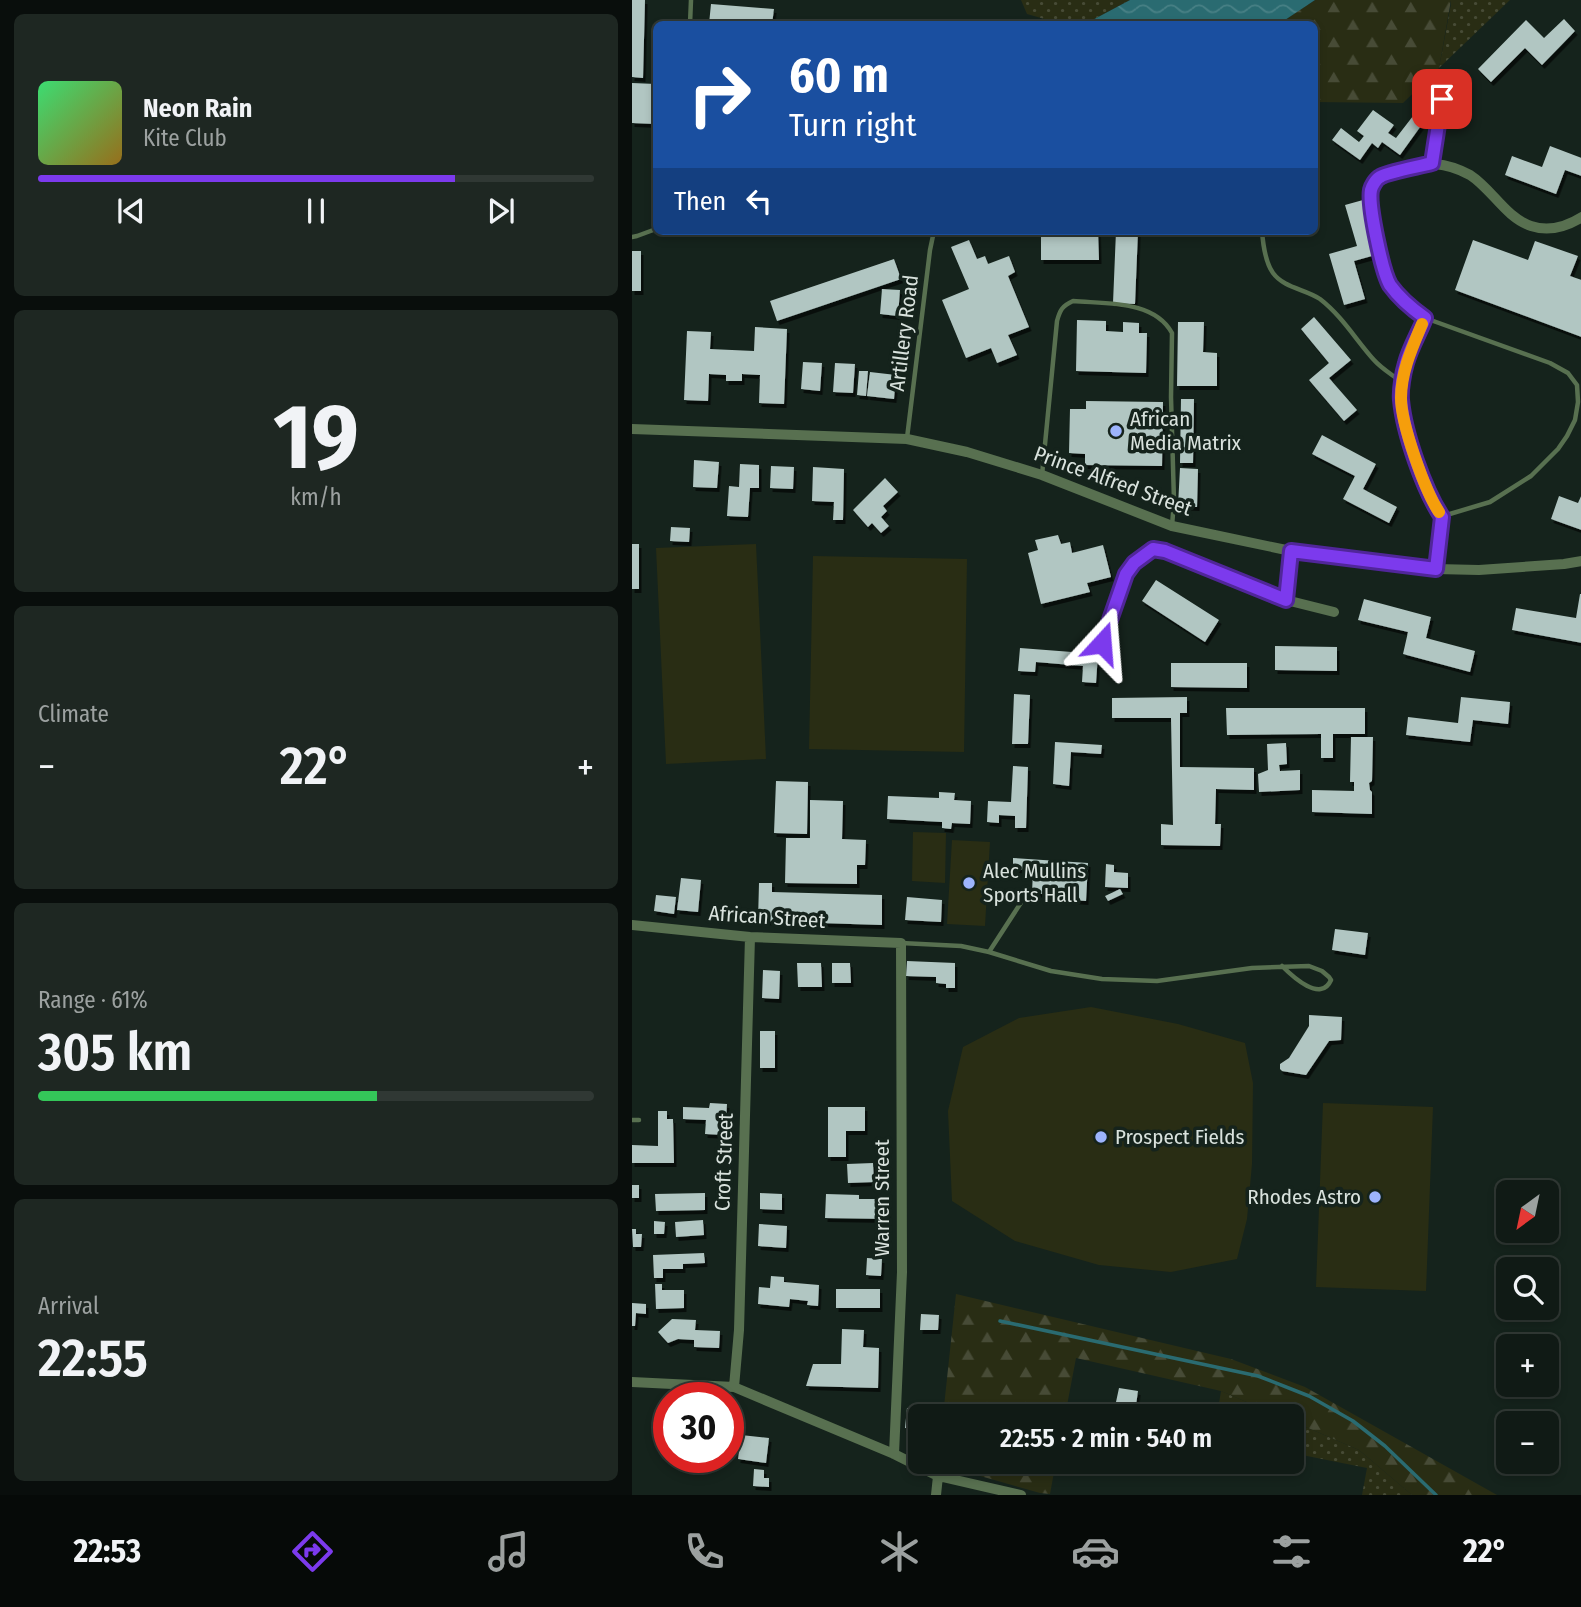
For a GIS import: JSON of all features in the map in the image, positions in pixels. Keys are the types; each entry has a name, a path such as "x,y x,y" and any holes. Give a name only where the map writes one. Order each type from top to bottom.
{"street":[{"path":"1432,163 1445,78"},
{"path":"1436,569 1442,517 1432,501 1407,431 1401,398 1406,363 1425,318 1401,299 1388,281 1371,210 1374,183 1380,176 1432,163 1454,167 1472,176 1513,216 1528,225 1542,229 1558,228 1581,217"},
{"name":"Prince Alfred Street","path":"632,429 907,439 967,452 1042,475 1172,526 1291,551 1436,569 1479,570 1581,561"},
{"path":"1102,643 1126,574 1134,563 1153,549 1165,551 1286,600 1334,612"},
{"path":"1286,600 1291,551"},
{"name":"African Street","path":"632,925 750,937 900,943"},
{"name":"Croft Street","path":"734,1382 739,1330 750,937"},
{"name":"Warren Street","path":"894,1454 902,1272 900,943"},
{"path":"632,1382 653,1383"},
{"path":"744,1391 894,1454 938,1476 1021,1495"},
{"path":"936,1495 938,1476"}],"lane":[{"path":"690,21 691,0"},
{"path":"632,237 653,230"},
{"name":"Artillery Road","path":"907,439 933,235"},
{"path":"1263,235 1266,258 1273,273 1284,284 1320,299 1344,322 1376,362 1403,384"},
{"path":"1042,475 1060,309 1073,301 1136,307 1149,311 1167,324 1172,333 1172,526"},
{"path":"1425,318 1550,363 1568,373 1577,385 1575,420 1567,436 1531,476 1490,502 1442,517"},
{"path":"989,952 1024,898"},
{"path":"900,943 961,946 1076,976 1168,980 1252,968 1282,966 1309,966 1329,977 1331,984 1324,989 1316,989 1298,980 1282,966"},
{"path":"632,1120 639,1120"}],"green space":[{"path":"1021,0 1130,0 1091,21 1052,21 1027,14"},
{"path":"1315,0 1451,0 1439,68 1403,103 1318,102 1318,21 1284,21"},
{"path":"1451,0 1510,0 1439,68 1451,4"},
{"path":"756,544 766,759 666,764 656,548"},
{"path":"813,556 967,559 964,752 809,749"},
{"path":"913,832 946,833 945,883 912,881"},
{"name":"Alec Mullins Sports Hall","path":"952,840 990,842 985,926 947,924"},
{"name":"Prospect Fields","path":"1091,1007 1178,1024 1245,1043 1253,1083 1252,1164 1247,1219 1237,1259 1171,1272 1099,1265 1015,1241 952,1201 948,1111 963,1047 1019,1018"},
{"name":"Rhodes Astro","path":"1323,1103 1433,1107 1426,1291 1316,1287"},
{"path":"956,1294 1231,1359 1305,1387 1497,1495 1412,1495 1359,1450 1304,1426 1304,1404 1251,1404 1221,1391 1076,1358 1067,1404 944,1404"},
{"path":"1221,1391 1251,1404 1219,1404"},
{"path":"1304,1426 1359,1450 1412,1495 1362,1495 1367,1468 1304,1455"},
{"path":"973,1474 1054,1474 1050,1494"}],"water":[{"path":"1130,0 1315,0 1284,21 1091,21"}],"building":[{"path":"632,0 645,0 643,78 632,77"},
{"path":"711,4 774,9 772,21 709,21"},
{"path":"1564,19 1575,31 1542,65 1525,48 1491,82 1478,69 1526,20 1544,38"},
{"path":"632,83 653,84 653,124 632,123"},
{"path":"1373,110 1394,125 1388,133 1396,138 1413,116 1423,123 1400,155 1382,142 1378,148 1372,143 1360,160 1332,140 1341,128 1359,142 1364,136 1357,131"},
{"path":"1550,146 1582,158 1582,176 1565,170 1556,194 1505,175 1512,156 1542,167"},
{"path":"1363,200 1379,254 1354,261 1365,299 1344,305 1329,254 1357,246 1345,205"},
{"path":"1041,235 1098,235 1099,260 1041,260"},
{"path":"1116,235 1138,235 1135,304 1113,303"},
{"path":"969,240 977,259 985,256 988,264 1009,256 1015,272 1008,276 1029,327 1008,335 1017,355 997,363 991,348 966,358 942,300 969,289 951,247"},
{"path":"1473,240 1528,260 1535,241 1578,256 1570,276 1582,280 1582,337 1455,290"},
{"path":"632,251 641,251 641,291 632,291"},
{"path":"894,259 901,279 777,321 770,301"},
{"path":"882,289 900,290 898,316 880,314"},
{"path":"1314,317 1351,360 1329,378 1357,410 1344,421 1309,380 1329,363 1301,329"},
{"path":"1077,320 1106,321 1106,331 1123,332 1123,322 1139,323 1139,333 1147,333 1146,373 1076,371"},
{"path":"1178,322 1204,322 1203,352 1217,353 1217,386 1177,386"},
{"path":"755,327 787,329 784,404 759,403 760,375 742,374 742,381 726,381 726,375 709,374 708,401 684,400 687,331 711,332 710,349 754,351"},
{"path":"803,362 822,363 820,391 801,389"},
{"path":"835,363 855,364 853,393 833,392"},
{"path":"859,371 868,371 866,396 857,395"},
{"path":"870,372 896,375 894,399 867,396"},
{"path":"1181,399 1194,399 1193,463 1180,463"},
{"name":"African Media Matrix","path":"1086,401 1163,402 1162,466 1085,465 1085,454 1069,453 1070,409 1086,409"},
{"path":"1322,435 1376,464 1363,489 1397,507 1389,523 1343,499 1355,476 1312,454"},
{"path":"694,460 719,462 717,488 693,487"},
{"path":"740,464 759,465 759,488 750,488 748,517 727,516 729,486 739,487"},
{"path":"771,466 794,467 793,489 770,488"},
{"path":"813,467 844,469 843,520 833,520 834,502 812,501"},
{"path":"1180,468 1198,469 1197,507 1178,506"},
{"path":"885,478 898,492 883,506 887,511 881,517 889,526 881,533 872,523 868,527 853,510"},
{"path":"1582,494 1582,530 1551,519 1559,496 1578,503"},
{"path":"671,527 690,528 689,542 670,541"},
{"path":"1058,535 1061,544 1070,542 1072,553 1103,545 1111,577 1087,583 1090,592 1041,604 1028,553 1038,550 1035,540"},
{"path":"632,544 639,544 639,589 632,589"},
{"path":"1156,580 1219,620 1205,642 1142,601"},
{"path":"1580,594 1582,643 1512,630 1516,608 1576,618"},
{"path":"1364,599 1431,617 1426,638 1475,651 1470,672 1403,654 1408,632 1358,620"},
{"path":"1275,646 1337,647 1337,671 1275,670"},
{"path":"1020,648 1098,654 1096,683 1082,682 1083,666 1036,662 1035,672 1018,671"},
{"path":"1171,663 1247,663 1247,688 1171,687"},
{"path":"1014,694 1030,695 1028,744 1012,744"},
{"path":"1187,697 1187,713 1180,713 1180,767 1254,768 1254,790 1216,789 1215,824 1221,824 1220,846 1161,845 1161,824 1173,825 1171,718 1112,718 1112,698"},
{"path":"1461,697 1510,702 1508,724 1473,720 1470,742 1406,735 1408,717 1458,723"},
{"path":"1226,708 1365,708 1365,734 1333,734 1333,758 1321,758 1321,734 1227,735"},
{"path":"1351,737 1373,737 1372,781 1369,783 1372,792 1372,814 1312,812 1312,790 1354,791 1354,782 1350,782"},
{"path":"1055,742 1102,745 1101,754 1071,752 1069,786 1053,784"},
{"path":"1286,743 1287,764 1279,765 1280,771 1300,770 1300,790 1259,792 1258,774 1268,770 1267,744"},
{"path":"1013,766 1028,767 1026,828 1015,828 1015,816 999,815 999,823 987,822 988,801 1011,802"},
{"path":"776,781 808,782 807,834 774,833"},
{"path":"939,792 955,793 954,800 971,801 970,824 952,823 951,829 942,828 942,822 887,819 888,796 939,798"},
{"path":"810,800 843,801 842,839 866,840 865,865 857,865 857,884 785,883 786,838 810,838"},
{"path":"1013,858 1088,863 1086,901 1043,898 1044,894 1032,893 1033,870 1013,869"},
{"path":"1106,864 1114,865 1114,872 1128,873 1128,888 1105,887"},
{"path":"681,878 701,880 698,912 677,910"},
{"path":"759,883 772,883 772,892 882,895 882,925 758,921"},
{"path":"1120,889 1123,894 1108,901 1105,896"},
{"path":"656,895 676,897 674,914 654,911"},
{"path":"907,897 942,900 941,922 905,920"},
{"path":"1335,929 1368,933 1365,955 1332,950"},
{"path":"907,961 955,963 955,988 946,988 946,984 936,983 936,977 906,976"},
{"path":"797,963 821,963 822,987 798,987"},
{"path":"832,963 850,963 851,983 832,983"},
{"path":"763,970 780,971 779,999 762,998"},
{"path":"1309,1015 1342,1017 1341,1040 1329,1041 1306,1075 1282,1071 1280,1064 1289,1058 1309,1026"},
{"path":"760,1031 775,1031 775,1068 760,1068"},
{"path":"710,1103 727,1104 725,1135 705,1134 706,1120 683,1119 683,1107 709,1108"},
{"path":"828,1107 865,1107 865,1131 846,1131 846,1157 828,1157"},
{"path":"658,1111 667,1111 667,1119 673,1119 674,1163 632,1163 632,1145 658,1146"},
{"path":"873,1163 874,1182 848,1183 847,1164"},
{"path":"632,1185 639,1185 639,1198 632,1198"},
{"path":"705,1193 705,1210 656,1211 655,1194"},
{"path":"760,1193 782,1194 782,1210 760,1209"},
{"path":"826,1194 859,1195 859,1199 888,1199 888,1219 825,1218"},
{"path":"703,1220 704,1235 676,1237 675,1222"},
{"path":"654,1221 665,1222 664,1234 654,1234"},
{"path":"759,1224 787,1226 786,1248 758,1246"},
{"path":"632,1229 636,1229 636,1234 642,1234 641,1247 633,1247"},
{"path":"704,1253 705,1263 683,1264 683,1269 663,1269 663,1278 654,1278 653,1255"},
{"path":"867,1258 882,1259 881,1276 866,1275"},
{"path":"771,1276 784,1277 784,1282 819,1285 818,1306 807,1305 808,1301 790,1299 789,1307 758,1304 759,1287 770,1288"},
{"path":"655,1284 662,1284 662,1290 684,1290 684,1308 656,1309"},
{"path":"836,1289 880,1289 880,1308 836,1308"},
{"path":"632,1303 646,1304 646,1314 636,1313 635,1326 632,1326"},
{"path":"921,1314 939,1315 938,1330 920,1330"},
{"path":"672,1319 696,1320 695,1330 720,1331 719,1348 694,1347 694,1340 678,1339 668,1343 658,1332"},
{"path":"842,1329 864,1330 863,1347 879,1348 878,1388 806,1386 813,1364 841,1364"},
{"path":"1119,1388 1138,1391 1136,1404 1116,1404"},
{"path":"907,1408 908,1408 908,1428 905,1428"},
{"path":"744,1435 769,1438 766,1463 744,1460"},
{"path":"754,1469 764,1470 764,1478 769,1478 769,1487 753,1486"}],"waterway":[{"path":"1000,1321 1258,1376 1309,1396 1353,1421 1385,1446 1436,1495"}],"slow traffic":[{"path":"1422,324 1406,363 1401,398 1407,431 1432,501 1439,512"}],"place":[{"name":"African Media Matrix","path":"1116,431"},
{"name":"Alec Mullins Sports Hall","path":"969,883"},
{"name":"Prospect Fields","path":"1101,1137"},
{"name":"Rhodes Astro","path":"1375,1197"}],"route":[{"path":"1102,643 1126,574 1134,563 1153,549 1165,551 1286,600 1291,551 1436,569 1442,517 1432,501 1418,463 1407,431 1401,398 1406,363 1425,318 1401,299 1388,281 1371,210 1371,191 1380,176 1432,163 1442,99"}]}
